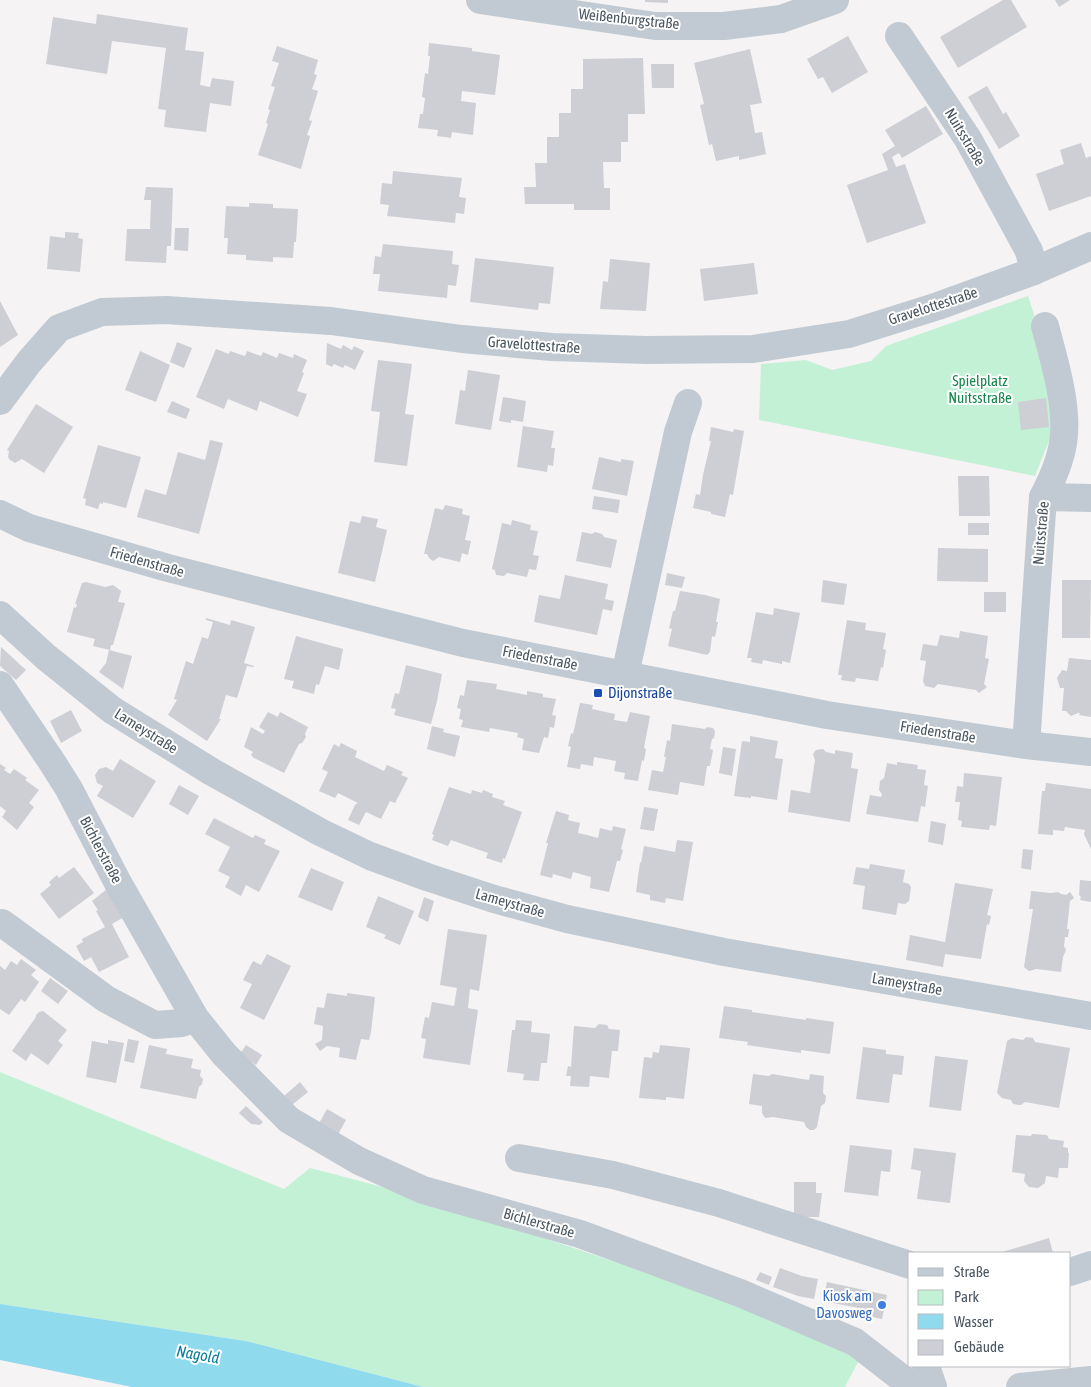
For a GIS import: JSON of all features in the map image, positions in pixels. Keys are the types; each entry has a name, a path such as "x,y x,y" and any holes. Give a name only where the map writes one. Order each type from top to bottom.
{"street":[{"name":"Weißenburgstraße","path":"480,0 656,26 724,26 781,19 834,0"},
{"name":"Nuitsstraße","path":"899,36 968,139 1028,251 1034,271"},
{"name":"Gravelottestraße","path":"0,401 29,362 59,328 102,312 166,310 331,321 462,339 552,347 646,350 753,349 849,334 938,306 1034,271 1091,246"},
{"name":"Nuitsstraße","path":"1026,745 1043,497 1054,474 1063,442 1063,408 1055,364 1045,326"},
{"path":"625,675 678,432 688,403"},
{"path":"1043,497 1091,498"},
{"name":"Friedenstraße","path":"0,514 29,528 197,576 463,642 827,716 1026,745 1091,752"},
{"name":"Lameystraße","path":"0,614 46,657 112,710 187,756 320,832 370,856 494,900 567,919 724,952 1091,1016"},
{"name":"Bichlerstraße","path":"0,685 69,789 118,883 195,1018 224,1054 289,1120 359,1161 423,1190 580,1234 740,1293 855,1342 913,1387"},
{"path":"2,923 106,999 154,1026 182,1024 195,1018"},
{"path":"518,1158 613,1175 719,1204 908,1264"},
{"path":"1071,1272 1091,1265"},
{"path":"926,1367 933,1387"},
{"path":"1020,1387 1091,1380"}],"green space":[{"name":"Spielplatz Nuitsstraße","path":"1028,296 1045,349 1054,428 1035,476 759,420 761,364 806,360 832,370 871,361 886,346"},
{"path":"0,1072 284,1189 310,1168 421,1197 657,1276 758,1313 860,1358 845,1387 423,1387 246,1341 0,1304"}],"water":[{"name":"Nagold","path":"0,1304 246,1341 423,1387 132,1387 0,1360"}],"building":[{"path":"645,0 668,0 668,3 645,2"},
{"path":"1003,0 1011,0 1027,27 958,68 940,37"},
{"path":"1055,0 1070,0 1059,7"},
{"path":"97,14 188,28 185,50 204,52 200,85 210,87 212,78 234,81 231,106 210,103 206,132 164,127 166,110 158,109 166,48 112,41 107,74 46,64 53,17 96,24"},
{"path":"848,36 868,72 832,93 823,77 818,79 807,59"},
{"path":"429,43 472,48 472,51 500,55 495,95 462,91 461,101 476,103 473,135 452,132 451,138 437,136 438,130 418,128 420,114 423,114 425,98 422,97 425,73 428,74"},
{"path":"277,46 318,60 314,74 317,75 312,89 318,91 309,120 312,121 307,135 310,136 301,169 258,155 268,124 266,123 270,110 268,109 275,87 271,86 279,63 272,61"},
{"path":"750,49 762,103 750,105 755,133 762,132 766,154 739,160 739,156 716,161 712,144 709,145 700,105 704,104 694,63"},
{"path":"643,58 645,114 628,114 628,142 621,142 621,162 603,162 604,188 610,188 610,210 574,210 574,204 525,204 524,187 536,187 535,163 547,163 547,137 559,137 559,113 571,113 571,89 583,89 583,59"},
{"path":"651,64 674,64 674,88 652,88"},
{"path":"987,86 1003,114 1006,112 1020,136 999,149 968,97"},
{"path":"926,106 943,134 902,158 899,153 892,157 896,167 905,164 926,223 867,243 847,185 888,170 882,154 895,146 885,130"},
{"path":"1081,143 1086,158 1091,156 1091,196 1049,211 1036,174 1064,164 1060,150"},
{"path":"393,171 462,178 459,197 466,198 464,214 456,213 455,223 387,216 389,205 380,204 382,183 392,184"},
{"path":"146,187 173,188 171,246 167,246 166,263 125,261 127,229 150,229 151,200 144,200"},
{"path":"249,203 273,204 273,208 298,209 293,258 273,257 273,262 246,260 246,255 227,254 228,238 224,238 226,206 249,207"},
{"path":"175,228 189,228 188,251 174,250"},
{"path":"65,232 79,233 78,238 83,239 80,272 47,269 50,236 65,238"},
{"path":"383,244 453,251 452,264 459,265 456,286 448,285 447,298 378,291 380,274 373,274 375,256 381,257"},
{"path":"475,258 554,267 550,304 539,303 538,310 470,302"},
{"path":"610,259 650,263 646,311 600,309 603,281 608,282"},
{"path":"754,263 758,294 704,301 700,269"},
{"path":"0,301 18,335 0,347"},
{"path":"177,342 192,348 184,368 170,362"},
{"path":"327,343 341,349 343,345 352,350 354,346 364,351 355,370 345,365 343,368 334,364 332,367 326,364"},
{"path":"216,349 229,354 230,351 245,356 247,351 261,356 263,352 277,358 279,353 293,358 294,354 307,360 297,391 307,394 298,417 260,401 257,411 228,399 224,409 196,397"},
{"path":"140,351 170,365 156,402 125,390"},
{"path":"378,360 412,364 405,414 414,415 407,466 374,462 380,412 371,411"},
{"path":"468,370 500,375 491,430 455,424 460,390 465,391"},
{"path":"503,397 526,401 523,422 499,421"},
{"path":"1046,398 1049,427 1021,430 1018,402"},
{"path":"172,401 190,409 186,419 167,412"},
{"path":"36,404 73,427 44,473 22,459 15,463 10,460 8,457 9,451 7,450"},
{"path":"523,426 554,431 551,448 555,448 553,466 548,465 547,472 517,467"},
{"path":"711,427 733,432 734,429 744,431 733,495 730,494 725,517 693,508 696,494 700,495 711,441 709,441"},
{"path":"210,440 223,443 199,534 137,517 145,489 166,495 178,452 205,460"},
{"path":"98,445 141,457 126,508 103,502 103,504 100,503 98,509 85,505 86,499 83,498"},
{"path":"599,457 621,462 621,459 634,461 627,496 592,489"},
{"path":"958,476 989,476 990,516 959,516"},
{"path":"594,496 620,500 618,513 592,509"},
{"path":"445,505 463,509 462,514 470,516 465,540 471,541 468,555 462,553 460,562 439,557 433,561 427,554 424,554 435,508 443,510"},
{"path":"362,516 378,519 376,527 387,530 375,582 338,573 350,521 360,523"},
{"path":"512,520 531,525 530,530 538,531 533,555 539,556 536,570 529,569 527,577 507,573 504,576 496,575 495,570 492,569 502,523 511,525"},
{"path":"968,523 989,523 989,535 968,535"},
{"path":"582,532 592,534 595,532 602,534 604,537 617,540 611,568 576,561"},
{"path":"938,548 988,549 988,582 937,581"},
{"path":"667,573 685,577 682,588 665,585"},
{"path":"565,575 608,584 605,599 614,601 612,611 603,609 597,635 534,622 539,595 560,599"},
{"path":"823,580 847,584 844,605 821,602"},
{"path":"1062,580 1091,580 1090,638 1062,638"},
{"path":"86,582 105,587 113,585 121,591 118,602 125,603 110,650 93,646 95,639 67,632 74,607 76,608 77,604 75,604 82,583"},
{"path":"680,591 720,599 715,637 712,636 710,652 707,655 668,646 672,629 669,628"},
{"path":"984,592 1006,592 1006,612 984,612"},
{"path":"774,608 800,613 790,663 782,661 782,664 763,660 762,664 751,662 752,658 747,658 756,612 773,615"},
{"path":"206,618 230,625 231,620 255,627 244,663 254,667 247,666 237,698 226,695 219,719 221,719 207,741 168,715 177,700 174,699 186,661 193,664 202,637 208,639 213,622 206,620"},
{"path":"847,620 866,623 865,630 886,633 883,649 886,650 883,668 881,667 878,681 856,678 855,682 841,680 842,675 838,675"},
{"path":"960,631 988,636 985,658 989,659 984,684 987,687 979,693 976,690 938,684 934,688 925,686 923,681 926,661 920,660 923,644 937,646 940,635 959,638"},
{"path":"296,636 343,649 339,670 325,666 319,685 316,684 314,694 292,688 294,681 284,679"},
{"path":"1,647 26,670 16,680 0,666"},
{"path":"109,650 132,656 123,689 99,672 106,663"},
{"path":"1069,658 1091,660 1091,717 1079,715 1080,713 1071,716 1066,711 1062,711 1064,688 1060,688 1057,678 1062,670 1067,671"},
{"path":"406,665 442,674 431,724 394,715 396,709 391,708 395,693 399,694"},
{"path":"467,680 497,684 496,689 527,695 527,691 543,694 543,697 556,699 552,715 556,716 554,728 550,727 548,738 544,737 539,753 522,750 524,739 517,737 518,733 490,728 489,732 461,727 463,720 459,719 461,709 457,708 460,695 464,696"},
{"path":"580,703 593,705 592,709 615,714 614,720 627,722 630,712 650,716 644,748 646,749 644,761 642,760 638,781 624,779 625,773 614,771 616,761 594,757 593,766 581,764 580,769 567,767 571,747 568,746 571,733 573,734"},
{"path":"71,710 82,731 61,743 50,721"},
{"path":"268,712 278,717 280,712 308,727 305,734 306,737 299,744 284,773 254,758 251,755 253,752 244,747 251,727 263,734 265,731 259,727"},
{"path":"672,724 705,729 707,727 713,728 715,731 710,749 713,750 710,766 707,766 704,786 680,782 678,795 648,790 652,770 663,772 667,740 670,741"},
{"path":"432,726 444,729 443,732 460,736 455,757 427,749"},
{"path":"750,736 778,741 775,758 783,759 777,800 751,796 751,798 734,796 742,741 750,742"},
{"path":"341,743 357,751 355,757 384,771 387,765 403,772 401,775 408,778 395,803 390,801 381,819 366,812 359,825 348,820 355,805 358,803 338,793 335,798 319,791 328,772 322,769 334,744 339,747"},
{"path":"723,747 736,749 732,776 719,773"},
{"path":"823,749 826,752 835,754 835,750 853,753 851,768 858,769 850,822 788,812 791,790 810,793 815,760 813,754 816,750"},
{"path":"120,759 156,781 133,818 97,796 103,786 97,783 95,775 99,769 106,767 113,771"},
{"path":"897,762 918,765 917,769 926,770 924,785 928,786 925,807 921,806 918,822 866,814 870,795 881,797 882,794 879,790 880,781 884,778 887,763 897,765"},
{"path":"0,764 10,774 14,769 39,790 29,803 34,807 17,830 2,817 6,811 0,806"},
{"path":"964,773 1002,777 996,826 990,825 989,830 961,827 962,821 958,820 960,802 955,802 957,786 963,787"},
{"path":"1046,783 1091,789 1091,849 1084,834 1085,830 1065,827 1064,831 1053,830 1053,835 1038,834 1042,791 1045,791"},
{"path":"179,785 199,796 188,815 169,804"},
{"path":"449,787 471,794 472,790 482,793 483,790 493,794 492,797 505,801 503,805 522,812 502,863 486,858 488,853 451,840 448,846 432,840 434,835 432,834"},
{"path":"644,807 658,809 654,831 640,829"},
{"path":"556,811 569,815 568,820 580,823 578,833 598,838 600,828 612,831 613,826 626,829 621,849 623,850 620,861 617,861 609,892 590,888 591,877 573,872 571,879 553,874 552,878 540,875 548,843 546,843"},
{"path":"214,818 253,838 255,835 266,840 264,844 280,851 259,892 246,885 241,896 225,887 230,877 218,871 230,847 205,834"},
{"path":"931,821 946,824 943,845 928,842"},
{"path":"677,840 693,842 683,901 666,898 665,903 650,900 650,895 636,892 644,846 675,852"},
{"path":"1023,849 1033,850 1031,870 1021,868"},
{"path":"870,864 905,870 903,882 911,887 909,901 905,904 898,903 896,915 862,909 865,886 853,884 856,867 869,869"},
{"path":"74,867 94,893 59,919 40,894 51,885 49,882 57,875 59,878"},
{"path":"311,868 344,882 332,911 298,897"},
{"path":"1080,880 1091,881 1091,902 1080,900"},
{"path":"955,883 993,889 987,915 991,916 989,925 987,924 981,959 945,954 943,967 906,960 910,935 945,942"},
{"path":"107,889 124,917 112,924 129,957 99,972 91,957 84,961 76,946 83,942 82,939 105,927 92,901"},
{"path":"1031,891 1058,892 1066,895 1070,892 1074,898 1070,901 1068,937 1065,937 1064,946 1066,950 1061,972 1036,969 1029,971 1024,967 1033,909 1029,909"},
{"path":"378,896 414,911 400,945 384,938 386,935 366,927"},
{"path":"424,897 434,901 428,922 418,917"},
{"path":"448,929 487,935 479,991 470,989 468,1008 478,1010 470,1065 423,1058 426,1039 421,1038 425,1017 429,1018 432,1002 454,1006 457,988 440,985"},
{"path":"267,954 291,966 264,1020 240,1008 252,984 243,980 253,961 261,965"},
{"path":"21,959 36,970 31,975 39,982 25,1002 21,999 9,1015 0,1009 0,966 5,970 11,961 17,965"},
{"path":"50,978 68,991 58,1004 41,991"},
{"path":"327,993 347,996 347,993 375,997 369,1040 361,1039 356,1060 339,1057 340,1048 327,1046 320,1051 315,1044 322,1040 323,1026 314,1024 317,1007 324,1008"},
{"path":"724,1006 806,1020 806,1018 834,1022 830,1054 801,1050 801,1053 747,1045 748,1042 719,1038"},
{"path":"43,1011 67,1030 58,1041 63,1045 48,1065 31,1053 26,1061 12,1051 36,1015"},
{"path":"516,1020 532,1021 531,1032 550,1034 547,1063 541,1063 539,1081 523,1080 524,1074 507,1072 512,1030 515,1030"},
{"path":"599,1024 607,1025 609,1029 620,1030 618,1051 612,1051 609,1078 590,1076 589,1087 570,1086 571,1076 566,1076 568,1066 571,1067 574,1026 595,1028"},
{"path":"1026,1037 1033,1038 1035,1042 1070,1048 1059,1108 1025,1102 1021,1105 1013,1104 1011,1100 1002,1098 997,1093 1007,1041 1012,1038 1023,1040"},
{"path":"128,1039 139,1041 134,1063 124,1061"},
{"path":"108,1040 124,1043 116,1083 86,1077 92,1041 108,1044"},
{"path":"149,1045 167,1049 166,1054 193,1059 191,1068 201,1070 200,1076 203,1079 196,1099 140,1088"},
{"path":"246,1045 262,1055 256,1065 240,1054"},
{"path":"660,1045 690,1048 684,1099 666,1097 666,1100 639,1098 644,1057 652,1058 653,1052 659,1053"},
{"path":"863,1047 886,1050 886,1054 904,1056 902,1075 893,1074 889,1103 856,1099"},
{"path":"935,1056 968,1060 961,1111 929,1107"},
{"path":"753,1074 769,1076 772,1074 809,1080 810,1074 824,1076 823,1093 826,1096 825,1103 821,1106 817,1127 814,1130 810,1130 804,1122 773,1117 765,1118 762,1113 762,1106 749,1104"},
{"path":"300,1082 308,1092 292,1105 284,1096"},
{"path":"246,1106 263,1122 260,1125 251,1124 239,1113"},
{"path":"327,1109 346,1120 336,1138 317,1127"},
{"path":"1032,1134 1047,1135 1049,1139 1064,1141 1063,1147 1068,1148 1069,1153 1068,1168 1059,1168 1058,1178 1046,1176 1045,1183 1038,1188 1029,1187 1024,1181 1025,1174 1012,1172 1016,1135 1031,1136"},
{"path":"850,1145 892,1150 890,1172 881,1171 878,1196 844,1192"},
{"path":"914,1148 956,1153 950,1203 917,1199 921,1171 911,1169"},
{"path":"794,1182 816,1182 816,1193 822,1193 819,1217 794,1217"},
{"path":"1049,1238 1053,1252 1002,1252"},
{"path":"780,1268 802,1276 818,1279 814,1299 798,1296 773,1287"},
{"path":"760,1272 772,1277 769,1285 756,1280"},
{"path":"827,1282 887,1295 882,1319 863,1315 864,1309 823,1301"}],"place":[{"name":"Dijonstraße","path":"598,693"},
{"name":"Kiosk am Davosweg","path":"882,1305"}]}
